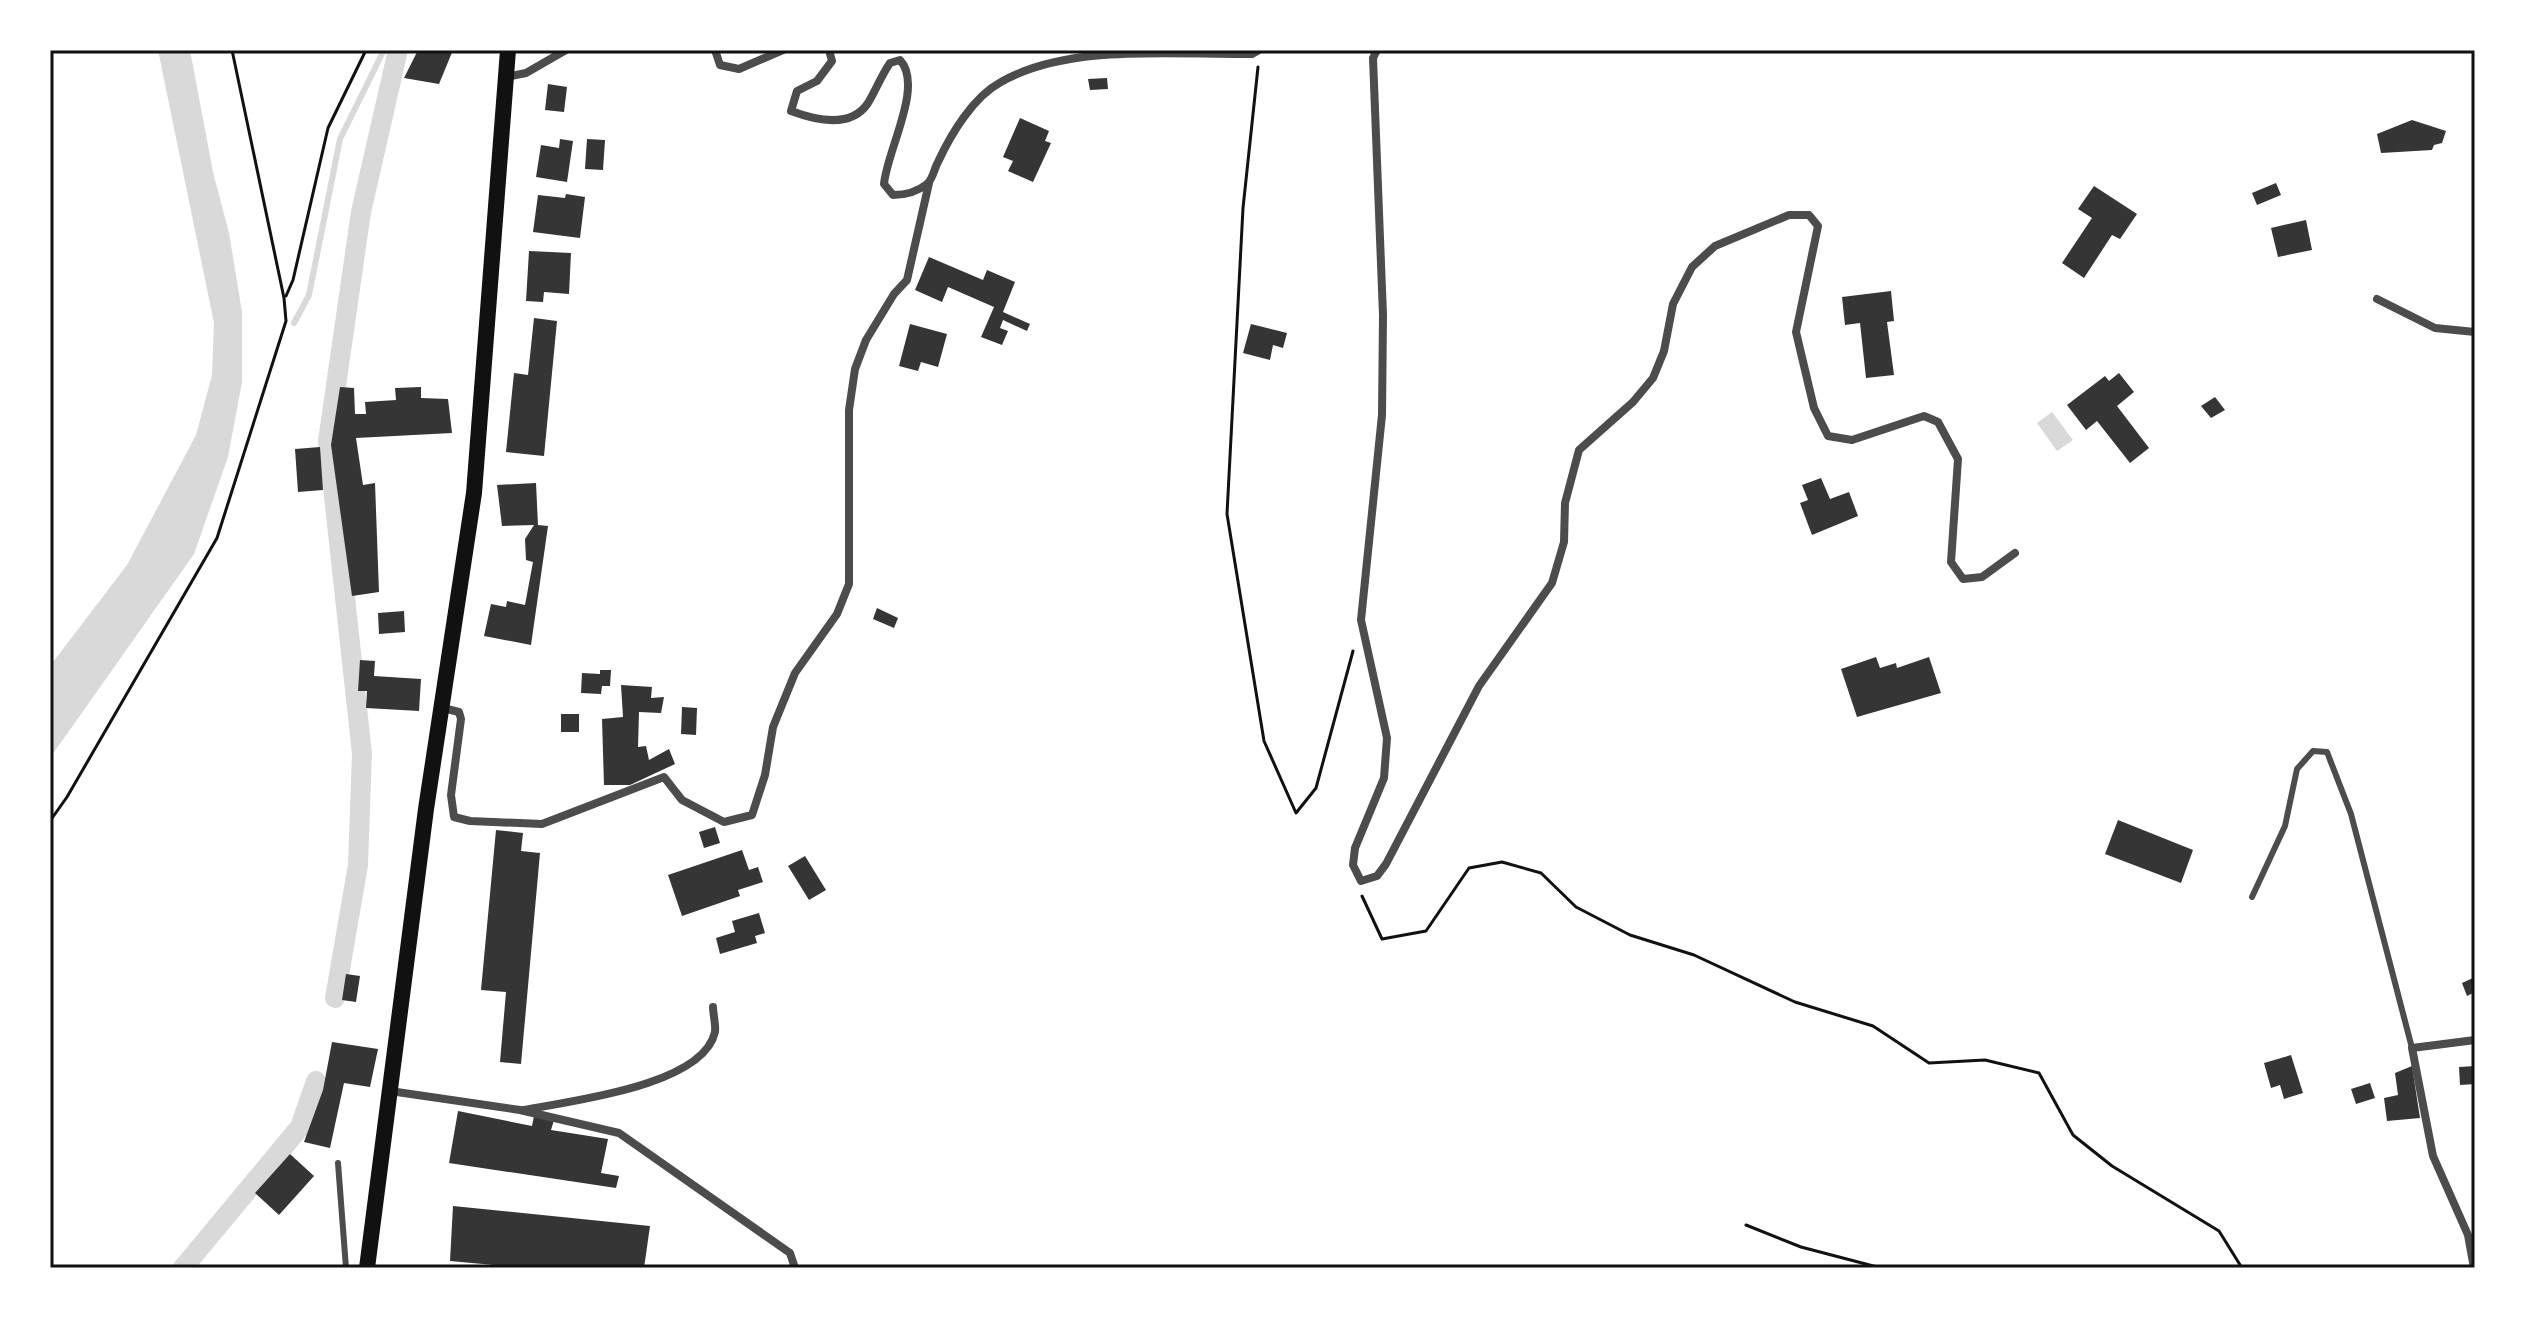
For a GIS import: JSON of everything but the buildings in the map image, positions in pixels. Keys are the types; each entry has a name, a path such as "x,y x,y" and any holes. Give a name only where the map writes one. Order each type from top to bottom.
{"main road":[{"path":"367,1268 389,1091 474,493 508,50"}],"street":[{"path":"505,77 526,73 566,50"},
{"path":"715,50 720,65 739,69 783,50"},
{"path":"829,50 832,61 817,81 797,91 791,111 812,119 842,120 866,106 890,63 900,60 908,68 911,89 885,163 884,184 893,195 906,195 929,183"},
{"path":"1377,50 1373,58 1383,315 1382,415 1361,620 1387,738 1384,778 1355,848 1355,875 1361,881 1377,876 1386,864 1479,686 1552,583 1564,542 1565,503 1579,450 1633,402 1653,378 1664,351 1673,304 1692,267 1715,246 1789,215 1809,215 1818,226 1796,332 1814,408 1828,436 1852,440 1924,416 1938,422 1958,459 1951,562 1963,579 1982,577 2015,553"},
{"path":"443,708 459,712 461,719 451,795 454,817 470,821 542,824 664,777 682,800 724,822 752,815 765,775 773,727 795,673 837,614 849,584 849,410 855,369 866,340 907,280 929,183 963,120 997,84 1024,70 1090,56 1256,52"},
{"path":"2377,299 2435,328 2475,332"},
{"path":"520,1110 616,1092 682,1070 704,1051 715,1032 713,1007"},
{"path":"2474,1268 2468,1235 2433,1156 2412,1048 2475,1040"},
{"path":"389,1091 520,1110 619,1133 790,1253 795,1268"}],"lane":[{"path":"2252,897 2285,826 2297,769 2313,751 2327,752 2351,814 2412,1048"},
{"path":"338,1163 346,1268"}],"path":[{"path":"50,821 67,797 217,538 286,321 284,298 232,50"},
{"path":"284,298 293,280 328,128 366,50"},
{"path":"1256,52 1260,70 1243,208 1227,514 1264,741 1296,813 1316,788 1361,620"},
{"path":"1361,881 1362,896 1382,939 1426,931 1469,868 1502,862 1541,873 1576,907 1630,935 1694,955 1795,1002 1873,1026 1929,1063 1985,1060 2039,1073 2073,1135 2112,1166 2219,1231 2242,1268"},
{"path":"1746,1225 1801,1247 1881,1268"}],"shaded area":[{"path":"158,50 190,50 213,172 229,233 242,312 242,382 228,457 194,554 50,758 50,666 127,565 196,435 212,375 214,323"},
{"path":"2052,412 2073,440 2057,451 2037,423"}],"waterway":[{"path":"294,323 309,295 340,139 384,50"},
{"path":"335,998 358,865 362,754 328,441 361,212 398,50"},
{"path":"183,1268 300,1127 316,1081"}]}
